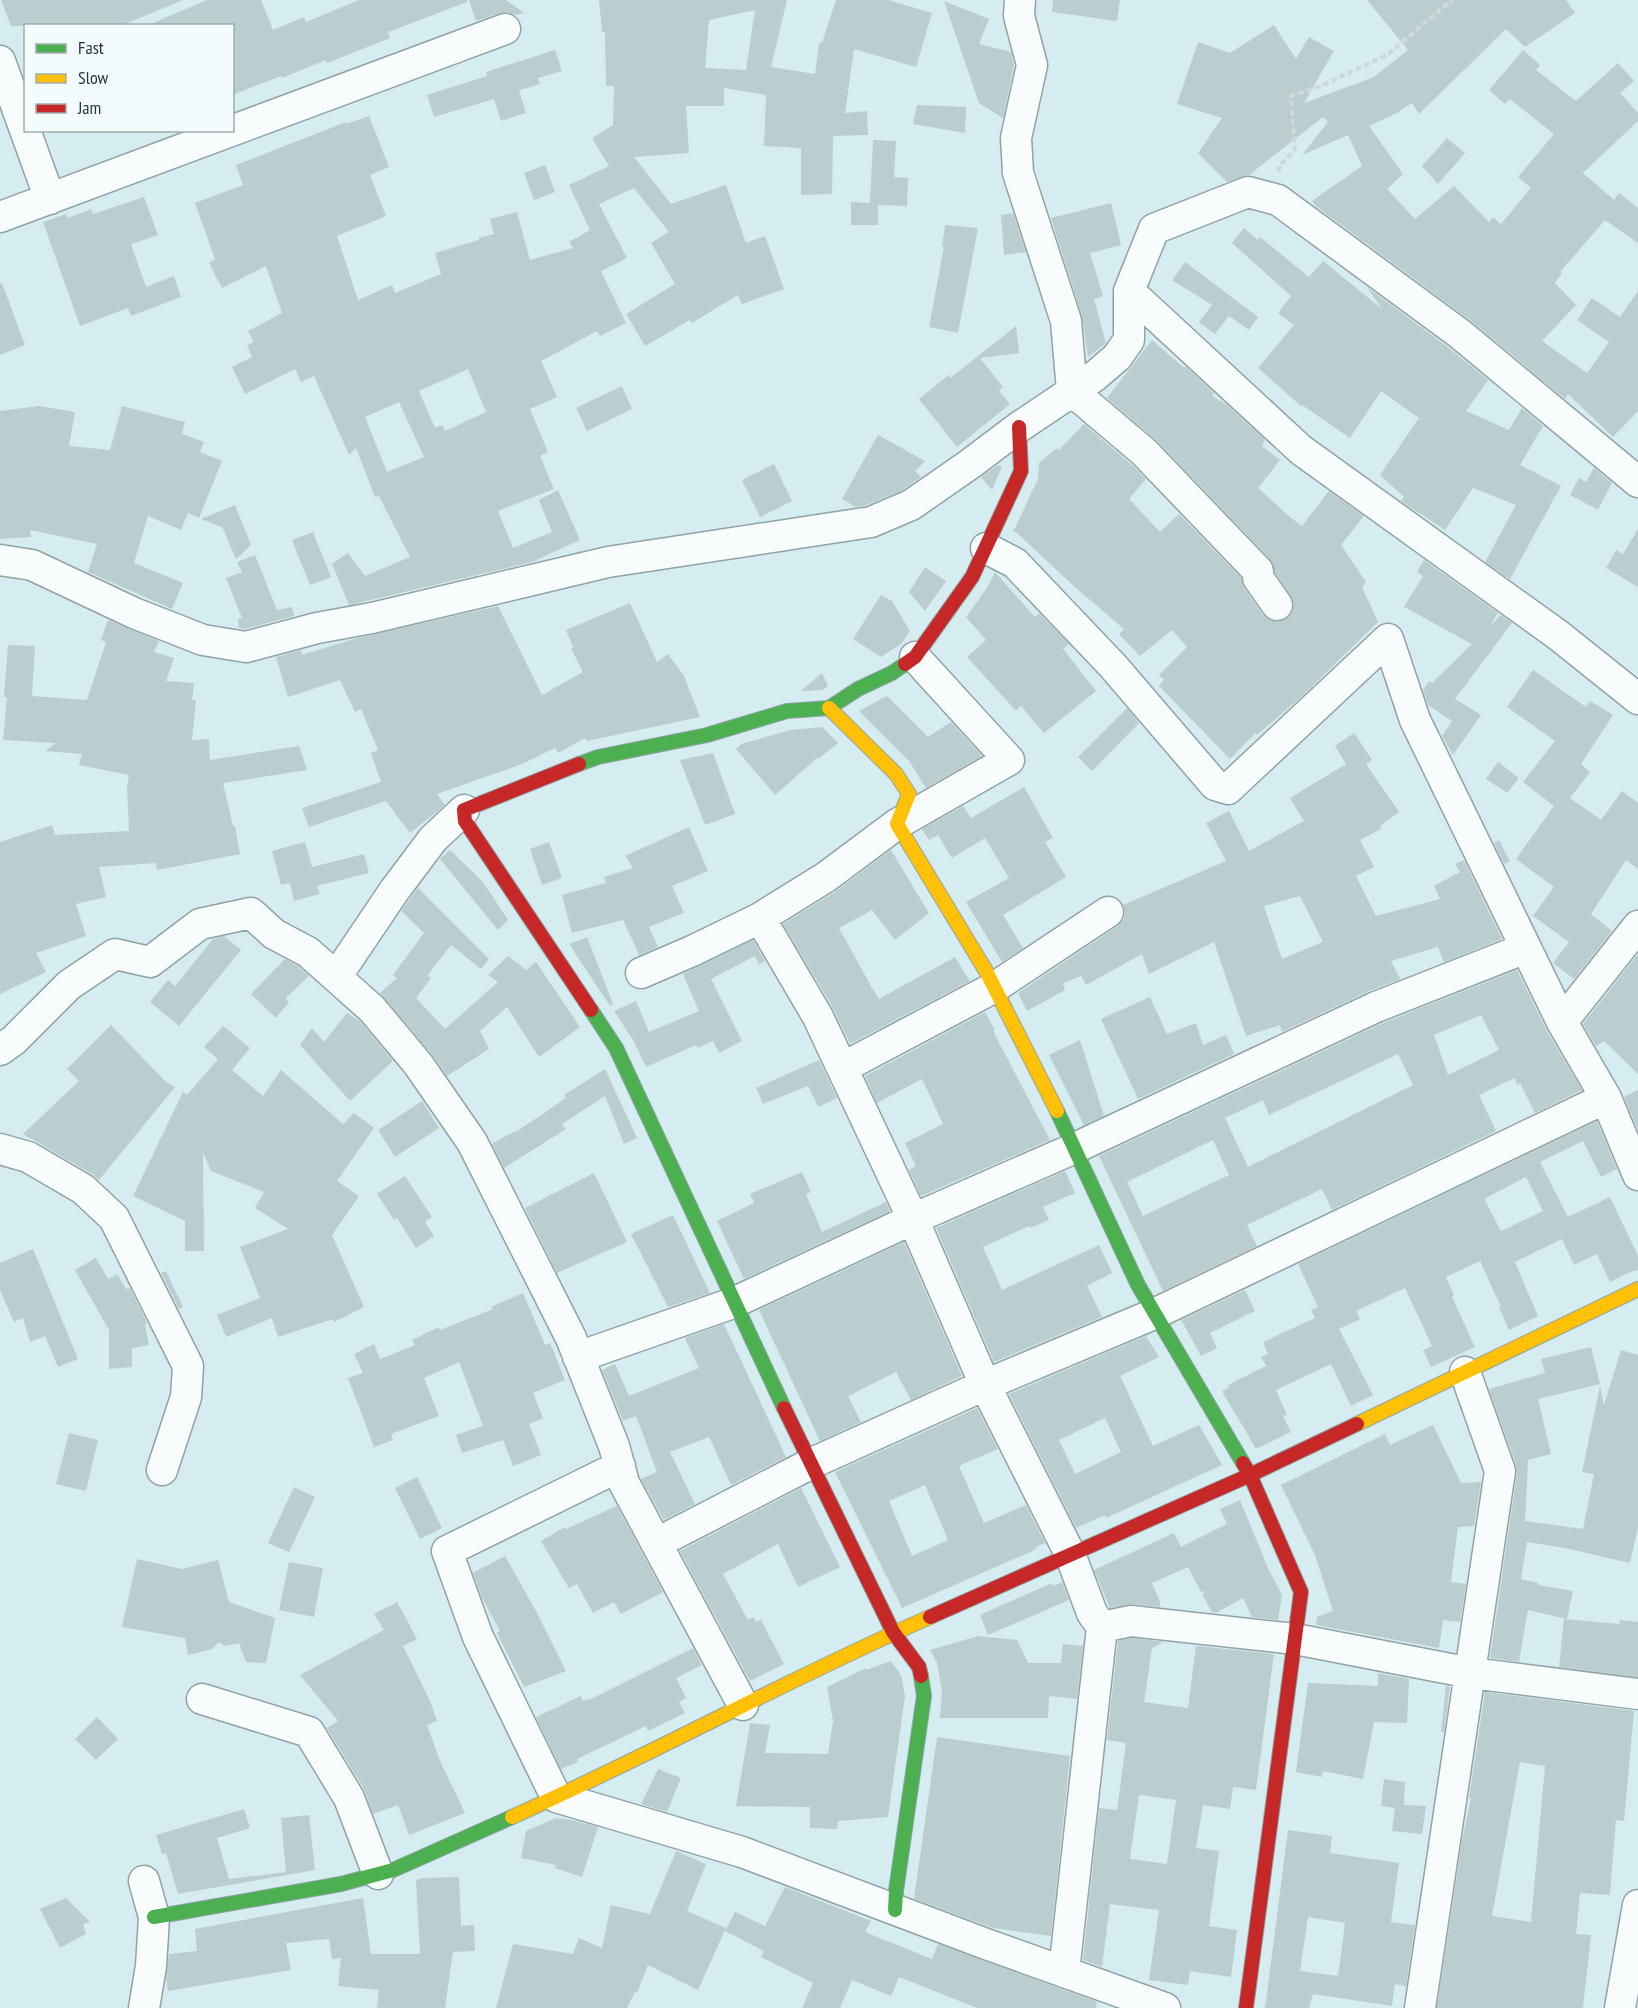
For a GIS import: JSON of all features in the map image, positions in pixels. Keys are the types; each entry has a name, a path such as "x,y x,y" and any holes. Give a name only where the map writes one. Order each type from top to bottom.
{"street":[{"path":"1020,0 1019,16 1032,65 1016,138 1018,173 1066,321 1072,391 1144,452 1258,571 1258,578 1278,604"},
{"path":"234,130 505,29"},
{"path":"0,61 24,127"},
{"path":"26,132 50,199"},
{"path":"0,217 229,132"},
{"path":"0,560 32,565 134,613 203,640 246,646 608,562 871,522 911,505 1019,427 1095,376 1117,357 1129,340 1129,291 1155,229 1248,192 1278,200 1460,334 1638,482"},
{"path":"1129,291 1301,450 1558,635 1638,699"},
{"path":"336,977 394,891 427,847 464,810 598,757 708,735 787,711 829,708 858,689 892,674 915,657 972,577 1021,471 1019,427"},
{"path":"986,548 1015,563 1113,666 1215,785 1227,789 1388,639 1415,720 1562,1022 1606,1098 1638,1175"},
{"path":"641,973 760,918 826,877 897,824 1010,760 915,657"},
{"path":"829,708 896,774 909,794 897,824"},
{"path":"464,810 465,821 616,1048 810,1464 893,1632 919,1667 924,1696 895,1910"},
{"path":"897,824 995,987 1075,1148 1138,1285 1250,1475 1301,1592 1246,2008"},
{"path":"842,1068 995,987 1108,912"},
{"path":"0,1050 14,1040 69,985 115,954 150,962 200,924 251,913 274,934 308,952 372,1009 418,1064 472,1142 578,1357 614,1446 624,1483 743,1705"},
{"path":"760,918 818,1017 913,1220 985,1384 1070,1554 1092,1612 1102,1627 1064,1972"},
{"path":"1562,1022 1638,926"},
{"path":"578,1357 733,1303 1075,1148 1376,1007 1526,948"},
{"path":"657,1543 810,1464 985,1384 1155,1314 1606,1098"},
{"path":"0,1149 28,1157 83,1189 114,1218 188,1366 186,1397 162,1470"},
{"path":"154,1917 341,1884 393,1870 556,1797 893,1632 1250,1475 1638,1289"},
{"path":"1420,2008 1500,1471 1465,1372"},
{"path":"620,1466 447,1551 478,1637 556,1797 742,1852 1165,2008"},
{"path":"1102,1627 1131,1621 1295,1639 1471,1673 1638,1694"},
{"path":"202,1699 309,1732 349,1798 378,1874"},
{"path":"144,1881 154,1917 151,1966 144,2008"},
{"path":"1620,2008 1638,1905"}],"path":[{"path":"1278,200 1279,166 1294,150 1291,96 1323,85 1387,55 1452,0"}],"building":[{"path":"1,0 181,0 125,24 11,26"},
{"path":"207,0 261,0 273,30 304,17 306,22 359,0 467,0 467,2 388,32 390,38 327,63 326,60 234,94 234,24 151,24"},
{"path":"469,0 506,0 524,13 515,15 507,12 500,13 476,21"},
{"path":"599,0 787,0 771,67 815,74 819,43 822,43 836,0 888,0 932,13 916,67 854,49 845,113 867,111 868,135 833,136 832,194 801,195 801,148 764,146 766,95 724,88 724,106 686,106 689,153 634,157 671,204 726,185 746,243 765,236 784,289 742,304 738,295 692,323 690,320 645,346 626,314 675,284 651,243 669,232 634,188 599,204 627,258 601,271 626,323 600,336 597,331 541,361 557,397 530,409 548,452 540,456 554,489 498,511 513,548 552,532 539,500 558,490 580,540 532,562 349,605 332,564 348,553 365,576 410,557 379,496 375,497 356,448 349,455 314,376 301,382 295,369 245,394 232,367 252,357 247,345 254,342 248,331 282,313 266,266 222,288 209,263 215,259 195,203 243,185 236,165 346,122 346,124 369,116 389,167 370,175 386,216 337,236 358,300 392,285 395,293 441,274 435,253 494,234 490,219 517,212 530,260 573,248 569,242 590,230 569,185 609,166 592,138 613,125 614,86 606,86 605,32 602,32","holes":["755,10 746,70 705,68 709,20","468,369 486,412 445,431 442,425 435,428 419,391","399,402 424,457 387,472 365,417"]},
{"path":"1053,0 1120,0 1117,21 1052,12"},
{"path":"1367,0 1566,0 1575,13 1525,47 1506,29 1419,114 1412,103 1369,126 1403,174 1387,189 1415,219 1454,186 1489,222 1493,217 1501,224 1531,188 1518,177 1554,134 1510,99 1505,104 1489,90 1523,50 1540,65 1536,70 1576,101 1618,63 1634,81 1620,93 1638,113 1638,121 1583,173 1614,200 1619,193 1638,208 1638,243 1605,220 1560,272 1562,273 1555,283 1576,305 1542,341 1587,373 1609,342 1577,320 1592,298 1620,317 1638,291 1638,411 1613,437 1568,394 1565,399 1470,320 1317,207 1312,201 1362,166 1348,135 1302,155 1328,122 1323,117 1249,175 1227,182 1198,153 1222,118 1177,104 1198,42 1230,53 1274,25 1296,59 1309,37 1334,51 1304,103 1374,77 1408,50"},
{"path":"944,1 989,19 979,44 1011,52 1014,65 1003,118 979,103"},
{"path":"555,50 562,71 538,78 540,84 519,90 526,113 501,121 494,99 434,117 427,95 487,76 486,72"},
{"path":"917,105 966,107 965,133 913,124"},
{"path":"1447,138 1465,153 1438,184 1422,166"},
{"path":"873,140 896,141 894,177 908,178 907,206 878,205 878,225 851,225 851,202 870,203"},
{"path":"545,165 555,192 534,200 524,173"},
{"path":"144,197 158,235 131,244 146,287 174,276 181,297 131,316 128,308 80,326 43,222 66,214 68,218 91,209 93,214"},
{"path":"1111,203 1121,245 1090,253 1103,296 1094,299 1106,343 1088,357 1082,316 1051,218"},
{"path":"1013,213 1026,252 1004,255 1001,215"},
{"path":"945,225 978,228 958,333 929,327 944,247 942,247"},
{"path":"1244,228 1258,240 1260,237 1309,277 1323,261 1382,309 1367,287 1488,380 1466,411 1509,430 1522,408 1543,426 1520,465 1561,486 1510,579 1485,562 1516,505 1473,488 1445,530 1401,501 1404,497 1380,475 1419,418 1381,391 1350,438 1301,406 1258,368 1294,325 1278,313 1291,296 1232,243"},
{"path":"1185,262 1258,317 1249,330 1229,316 1215,334 1199,322 1212,305 1172,280"},
{"path":"2,283 25,345 0,355 0,284"},
{"path":"1016,326 1019,353 980,358 1003,387 999,391 1010,404 957,447 919,399 950,374 949,379"},
{"path":"1152,340 1184,368 1185,366 1214,393 1212,396 1227,405 1265,440 1262,446 1280,460 1258,488 1290,517 1302,526 1329,491 1364,516 1341,545 1366,582 1362,587 1378,622 1300,698 1257,735 1256,733 1230,759 1159,686 1164,680 1159,675 1187,647 1172,630 1140,656 1119,634 1124,629 1016,532 1013,532 1038,479 1039,463 1057,448 1059,450 1084,424 1146,479 1129,499 1160,532 1179,514 1241,578 1244,588 1263,615 1269,620 1278,622 1286,619 1292,613 1294,604 1291,596 1275,573 1270,559 1156,440 1107,398"},
{"path":"622,386 632,409 587,431 576,408"},
{"path":"39,406 75,412 69,446 110,450 122,406 185,422 182,434 204,442 200,452 222,461 199,518 188,513 181,530 148,516 134,563 183,583 172,609 88,572 97,544 30,530 31,537 0,539 0,411"},
{"path":"878,435 925,461 915,471 921,477 903,490 856,507 842,499"},
{"path":"774,464 792,501 760,517 742,480"},
{"path":"998,465 1002,467 992,490 981,477"},
{"path":"1594,468 1612,483 1598,510 1570,495 1579,478 1586,482"},
{"path":"235,505 251,545 236,559 222,527 201,519"},
{"path":"1638,529 1638,587 1606,568 1616,550 1623,554"},
{"path":"313,532 331,577 310,585 292,540"},
{"path":"255,555 277,610 292,607 294,616 245,629 239,628 238,619 242,618 226,578 242,572 237,562"},
{"path":"1424,560 1498,613 1490,626 1501,615 1512,623 1455,699 1481,715 1453,755 1442,736 1452,721 1428,705 1423,690 1429,681 1432,683 1472,644 1404,607 1423,576 1417,572"},
{"path":"925,567 946,581 925,611 909,592"},
{"path":"995,572 1035,617 1039,613 1069,644 1063,649 1096,691 1044,733 1021,706 1016,711 967,657 986,640 966,617 987,588"},
{"path":"881,595 892,601 910,631 902,643 881,657 853,639"},
{"path":"630,603 657,662 668,654 684,676 700,717 587,741 585,738 558,753 555,748 522,764 437,794 445,805 410,833 386,801 309,827 302,808 381,782 371,753 378,750 361,709 355,712 340,680 288,697 276,657 301,650 302,655 354,639 498,606 542,695 583,672 571,648 573,647 566,630"},
{"path":"108,620 159,641 154,652 174,658 166,681 194,683 192,700 196,700 192,740 209,739 210,760 299,746 307,770 223,783 240,854 157,870 156,863 99,867 106,897 76,904 86,936 36,953 46,972 0,994 0,842 52,825 55,835 129,831 127,786 129,775 79,765 82,754 45,751 56,743 3,740 8,645 35,646 32,696 87,700 106,642 101,640"},
{"path":"1533,670 1586,707 1590,701 1613,715 1581,764 1590,772 1570,798 1601,820 1622,791 1638,803 1638,869 1626,860 1591,914 1612,931 1574,979 1553,963 1569,942 1533,916 1554,887 1516,859 1554,806 1523,782 1555,741 1507,707"},
{"path":"822,673 828,686 823,690 801,691"},
{"path":"887,696 928,737 951,722 982,756 926,788 909,761 859,711"},
{"path":"1127,708 1139,723 1092,771 1078,757"},
{"path":"822,727 838,743 775,795 736,749 741,744 790,730"},
{"path":"1354,733 1372,760 1366,764 1399,812 1380,826 1381,829 1360,840 1374,867 1356,876 1376,916 1440,899 1434,886 1460,872 1455,864 1464,860 1502,939 1444,962 1438,947 1391,961 1400,979 1282,1032 1280,1025 1246,1036 1214,942 1149,974 1142,954 1086,985 1081,976 1063,983 1065,990 1027,1011 1018,993 1118,926 1124,919 1123,905 1226,861 1206,823 1229,811 1249,851 1304,821 1290,798 1346,764 1335,746","holes":["1300,896 1323,942 1282,959 1264,906"]},
{"path":"713,753 735,814 705,825 680,760"},
{"path":"1498,762 1519,778 1507,793 1486,779"},
{"path":"1024,787 1053,838 1045,842 1066,877 1003,915 1023,948 1002,962 966,902 1009,878 985,838 952,858 938,835 929,840 922,829 963,806 971,818"},
{"path":"689,827 708,871 672,886 684,913 649,927 658,947 639,955 623,920 572,933 562,895 606,883 604,877 633,868 625,856"},
{"path":"1499,840 1510,861 1504,864 1494,843"},
{"path":"305,842 312,867 364,854 369,873 317,886 320,894 294,901 290,883 281,885 272,851"},
{"path":"549,842 562,878 542,885 530,849"},
{"path":"450,850 483,882 508,920 498,930 440,859"},
{"path":"891,850 929,913 895,940 872,910 839,928 872,988 879,999 955,957 970,981 850,1044 833,1008 783,924 835,892"},
{"path":"418,888 489,959 481,969 451,945 427,976 431,978 416,998 445,1029 498,982 488,975 508,956 526,970 536,962 580,1027 539,1057 507,1007 480,1031 489,1049 447,1076 431,1053 380,993 397,978 393,975 424,933 401,911"},
{"path":"224,936 241,950 179,1026 150,1002 168,980 175,986 213,939"},
{"path":"587,937 613,1004 610,1006 569,944"},
{"path":"753,940 765,961 759,964 755,956 711,979 742,1041 719,1053 713,1041 698,1048 696,1045 646,1067 633,1040 614,1011 636,1001 649,1032 699,1011 683,974"},
{"path":"1637,955 1638,1074 1604,1041 1596,1046 1583,1024"},
{"path":"285,959 298,966 309,976 286,998 289,1002 276,1018 251,994"},
{"path":"1517,970 1547,1031 1582,1090 1535,1113 1520,1083 1518,1085 1514,1078 1479,1095 1496,1131 1332,1210 1322,1189 1247,1225 1257,1246 1163,1291 1099,1156 1383,1023","holes":["1481,1015 1499,1050 1448,1075 1434,1035","1398,1054 1413,1085 1248,1167 1225,1118 1263,1100 1269,1115","1213,1140 1229,1175 1143,1216 1127,1182"]},
{"path":"1150,997 1167,1034 1196,1023 1203,1045 1226,1035 1234,1054 1138,1099 1101,1019"},
{"path":"985,1012 1050,1140 921,1196 909,1170 916,1166 905,1143 943,1124 922,1079 877,1103 865,1076"},
{"path":"347,1013 360,1021 393,1061 350,1101 300,1045 312,1028 324,1042"},
{"path":"111,1025 166,1082 175,1087 99,1180 23,1134 79,1081 67,1069"},
{"path":"223,1026 250,1048 232,1070 263,1096 281,1070 343,1124 354,1113 374,1128 337,1181 359,1196 332,1235 364,1307 334,1322 333,1319 278,1337 272,1318 226,1337 217,1315 260,1298 240,1247 288,1229 255,1208 264,1192 211,1171 203,1152 204,1251 185,1251 185,1221 133,1196 183,1092 187,1095 218,1059 204,1047"},
{"path":"1080,1040 1104,1116 1084,1125 1049,1055"},
{"path":"819,1060 837,1098 818,1107 808,1086 763,1104 756,1088"},
{"path":"605,1069 637,1138 624,1144 605,1096 562,1124 566,1129 504,1168 492,1144 516,1132 566,1098 564,1095"},
{"path":"1638,1090 1638,1130 1624,1097"},
{"path":"422,1101 439,1128 395,1157 378,1130"},
{"path":"1597,1121 1617,1169 1601,1177 1583,1141 1540,1162 1568,1217 1610,1197 1638,1256 1638,1270 1610,1282 1597,1254 1574,1265 1562,1239 1515,1262 1538,1316 1509,1330 1480,1261 1446,1277 1454,1295 1452,1297 1475,1347 1431,1367 1423,1350 1432,1346 1405,1288 1356,1311 1360,1319 1339,1329 1373,1395 1351,1406 1331,1364 1276,1390 1287,1415 1283,1416 1291,1432 1256,1449 1222,1391 1229,1388 1228,1385 1266,1366 1261,1357 1268,1354 1263,1342 1315,1318 1311,1310 1318,1307 1298,1264","holes":["1526,1177 1543,1211 1501,1231 1484,1199"]},
{"path":"1065,1171 1075,1193 1043,1207 1049,1220 1030,1228 1029,1226 983,1247 1002,1290 1099,1245 1112,1273 1087,1286 1102,1317 994,1362 936,1228"},
{"path":"802,1172 811,1192 806,1194 822,1232 886,1202 890,1211 744,1279 717,1221 754,1203 750,1194"},
{"path":"594,1173 627,1242 557,1273 525,1208"},
{"path":"405,1176 432,1217 425,1222 434,1236 416,1248 397,1218 394,1220 377,1194"},
{"path":"673,1215 710,1293 668,1307 631,1234"},
{"path":"904,1242 962,1376 911,1400 896,1372 848,1396 861,1422 820,1441 759,1310"},
{"path":"33,1249 78,1359 58,1367 45,1336 30,1342 23,1318 14,1322 0,1290 0,1263"},
{"path":"96,1258 108,1279 117,1274 126,1289 130,1288 147,1323 145,1325 149,1345 132,1348 132,1367 109,1369 109,1330 75,1270"},
{"path":"166,1271 183,1307 179,1309 161,1273"},
{"path":"1245,1290 1255,1311 1210,1333 1217,1348 1201,1356 1181,1320"},
{"path":"523,1293 545,1345 550,1343 565,1380 533,1393 543,1418 529,1424 541,1455 513,1466 503,1440 462,1453 456,1435 483,1426 459,1362 424,1378 439,1416 391,1434 393,1440 374,1447 348,1378 363,1373 354,1354 374,1344 380,1359 415,1345 412,1340 439,1327 440,1330 493,1309 491,1307"},
{"path":"724,1324 786,1457 731,1485 709,1437 670,1452 695,1504 664,1520 641,1479 657,1472 636,1416 623,1421 602,1370 615,1364 629,1396 699,1368 685,1338"},
{"path":"1146,1336 1159,1357 1120,1376 1153,1446 1199,1425 1222,1465 1106,1518 1105,1515 1076,1528 1009,1394","holes":["1105,1418 1121,1452 1075,1474 1059,1440"]},
{"path":"1591,1347 1600,1384 1538,1399 1551,1454 1528,1460 1525,1521 1568,1527 1569,1531 1569,1527 1583,1529 1594,1474 1582,1472 1600,1386 1604,1405 1621,1350 1638,1355 1638,1527 1630,1563 1527,1542 1521,1579 1538,1583 1538,1585 1573,1591 1567,1619 1528,1610 1519,1662 1490,1658 1517,1473 1489,1389 1545,1373 1541,1359"},
{"path":"977,1408 998,1449 959,1466 984,1523 1026,1505 1045,1543 1036,1547 1037,1549 902,1608 835,1472","holes":["925,1485 948,1540 912,1556 889,1501"]},
{"path":"1433,1425 1461,1483 1481,1482 1474,1526 1458,1527 1451,1582 1466,1584 1460,1622 1443,1620 1439,1648 1316,1625 1317,1617 1333,1611 1315,1555 1281,1485 1385,1434 1390,1445"},
{"path":"69,1433 98,1440 86,1491 56,1484"},
{"path":"417,1477 442,1528 420,1539 395,1488"},
{"path":"294,1487 315,1497 289,1552 268,1543"},
{"path":"801,1488 840,1567 798,1587 778,1544 723,1574 748,1620 754,1617 756,1622 761,1620 784,1664 750,1681 680,1551"},
{"path":"1240,1500 1268,1568 1282,1595 1278,1620 1252,1617 1243,1598 1216,1613 1212,1612 1203,1596 1204,1591 1201,1592 1188,1567 1152,1583 1160,1607 1133,1604 1110,1608 1094,1570 1174,1533 1181,1547 1227,1524 1220,1509"},
{"path":"617,1506 663,1592 621,1614 614,1602 593,1613 577,1584 569,1588 541,1541 565,1527 566,1529"},
{"path":"505,1556 566,1671 524,1687 497,1633 500,1631 482,1598 473,1573"},
{"path":"137,1559 182,1569 218,1560 229,1602 275,1618 266,1663 246,1662 239,1643 225,1646 219,1642 212,1649 188,1655 185,1638 122,1627"},
{"path":"289,1562 323,1568 314,1617 279,1610"},
{"path":"1062,1582 1069,1600 988,1635 980,1615 1052,1583 1053,1586"},
{"path":"397,1602 417,1639 403,1646 430,1701 437,1721 427,1725 440,1761 465,1813 409,1835 398,1805 373,1814 364,1789 327,1728 338,1721 300,1675 384,1630 374,1614"},
{"path":"1564,1619 1619,1624 1620,1620 1638,1622 1638,1677 1559,1667"},
{"path":"978,1636 1017,1640 1028,1663 1061,1663 1063,1644 1083,1646 1077,1699 1049,1696 1048,1718 940,1718 942,1693 937,1663 930,1650"},
{"path":"1132,1638 1163,1642 1152,1648 1144,1702 1188,1708 1196,1646 1274,1654 1256,1790 1233,1787 1230,1809 1203,1805 1196,1848 1219,1851 1209,1926 1237,1930 1231,1977 1190,1971 1188,1985 1149,1980 1159,1910 1110,1904 1102,1967 1083,1960 1099,1808 1117,1810 1126,1743 1107,1740 1118,1641","holes":["1139,1795 1176,1800 1167,1864 1130,1859"]},
{"path":"693,1648 702,1665 676,1678 686,1698 679,1702 685,1713 648,1731 646,1726 561,1769 536,1717 581,1696 583,1701 589,1700"},
{"path":"891,1661 901,1675 905,1696 888,1817 838,1821 837,1829 810,1828 810,1807 736,1806 750,1723 770,1725 765,1753 828,1754 833,1721 827,1687 866,1668 866,1670"},
{"path":"1378,1673 1409,1679 1407,1723 1374,1722 1363,1779 1323,1771 1322,1777 1296,1772 1308,1683 1378,1686"},
{"path":"1446,1686 1450,1687 1444,1732 1441,1732"},
{"path":"1485,1692 1634,1711 1624,1821 1616,1820 1610,1895 1580,1893 1576,1934 1591,1935 1583,2008 1437,2008 1462,1841 1471,1798 1469,1798","holes":["1520,1762 1545,1766 1531,1922 1492,1916"]},
{"path":"97,1717 118,1739 96,1760 75,1739"},
{"path":"937,1737 1070,1756 1051,1936 993,1928 914,1899"},
{"path":"658,1769 681,1778 667,1812 641,1804"},
{"path":"1384,1779 1405,1782 1404,1805 1426,1806 1422,1834 1392,1831 1395,1808 1381,1806"},
{"path":"244,1809 250,1828 217,1838 229,1879 286,1872 281,1818 309,1815 315,1870 178,1894 166,1853 162,1854 156,1835"},
{"path":"556,1818 598,1827 582,1877 555,1868 556,1865 521,1858 526,1831"},
{"path":"1288,1830 1332,1836 1330,1853 1399,1863 1391,1922 1415,1925 1406,1986 1395,1984 1392,2006 1313,1994 1309,2008 1265,2008","holes":["1308,1917 1345,1923 1338,1976 1300,1971"]},
{"path":"676,1851 706,1864 687,1911 726,1928 698,1990 648,1965 637,1993 635,1992 627,2008 496,2008 513,1944 573,1954 579,1938 602,1948 611,1905 650,1914"},
{"path":"459,1877 461,1926 474,1925 475,1951 453,1952 445,2008 377,2008 379,1990 338,1986 341,1958 332,1959 329,1939 286,1943 291,1970 168,1991 166,1979 169,1954 197,1951 195,1929 363,1898 371,1954 420,1954 416,1880"},
{"path":"785,1887 871,1921 865,1932 932,1959 938,1944 1097,2002 1096,2008 977,2008 899,1977 891,1996 852,1980 840,2008 802,2008 813,1983 761,1957 764,1951 725,1931 735,1912 765,1926"},
{"path":"66,1898 90,1922 83,1924 86,1934 60,1948 40,1909"}],"traffic: fast":[{"path":"579,764 598,757 707,735 787,711 829,708 858,689 892,673 905,664"},
{"path":"591,1010 616,1048 784,1408"},
{"path":"1057,1111 1138,1285 1243,1463"},
{"path":"895,1910 924,1696 921,1676"},
{"path":"154,1917 341,1884 393,1870 512,1817"}],"traffic: slow":[{"path":"829,708 896,774 909,794 897,824 986,971 1057,1111"},
{"path":"1357,1424 1638,1289"},
{"path":"512,1817 930,1617"}],"traffic: jam":[{"path":"905,664 915,657 972,577 1021,471 1019,427"},
{"path":"579,764 464,810 465,821 591,1010"},
{"path":"784,1408 893,1632 919,1667 921,1676"},
{"path":"930,1617 1250,1475 1357,1424"},
{"path":"1243,1463 1301,1592 1246,2008"}]}
